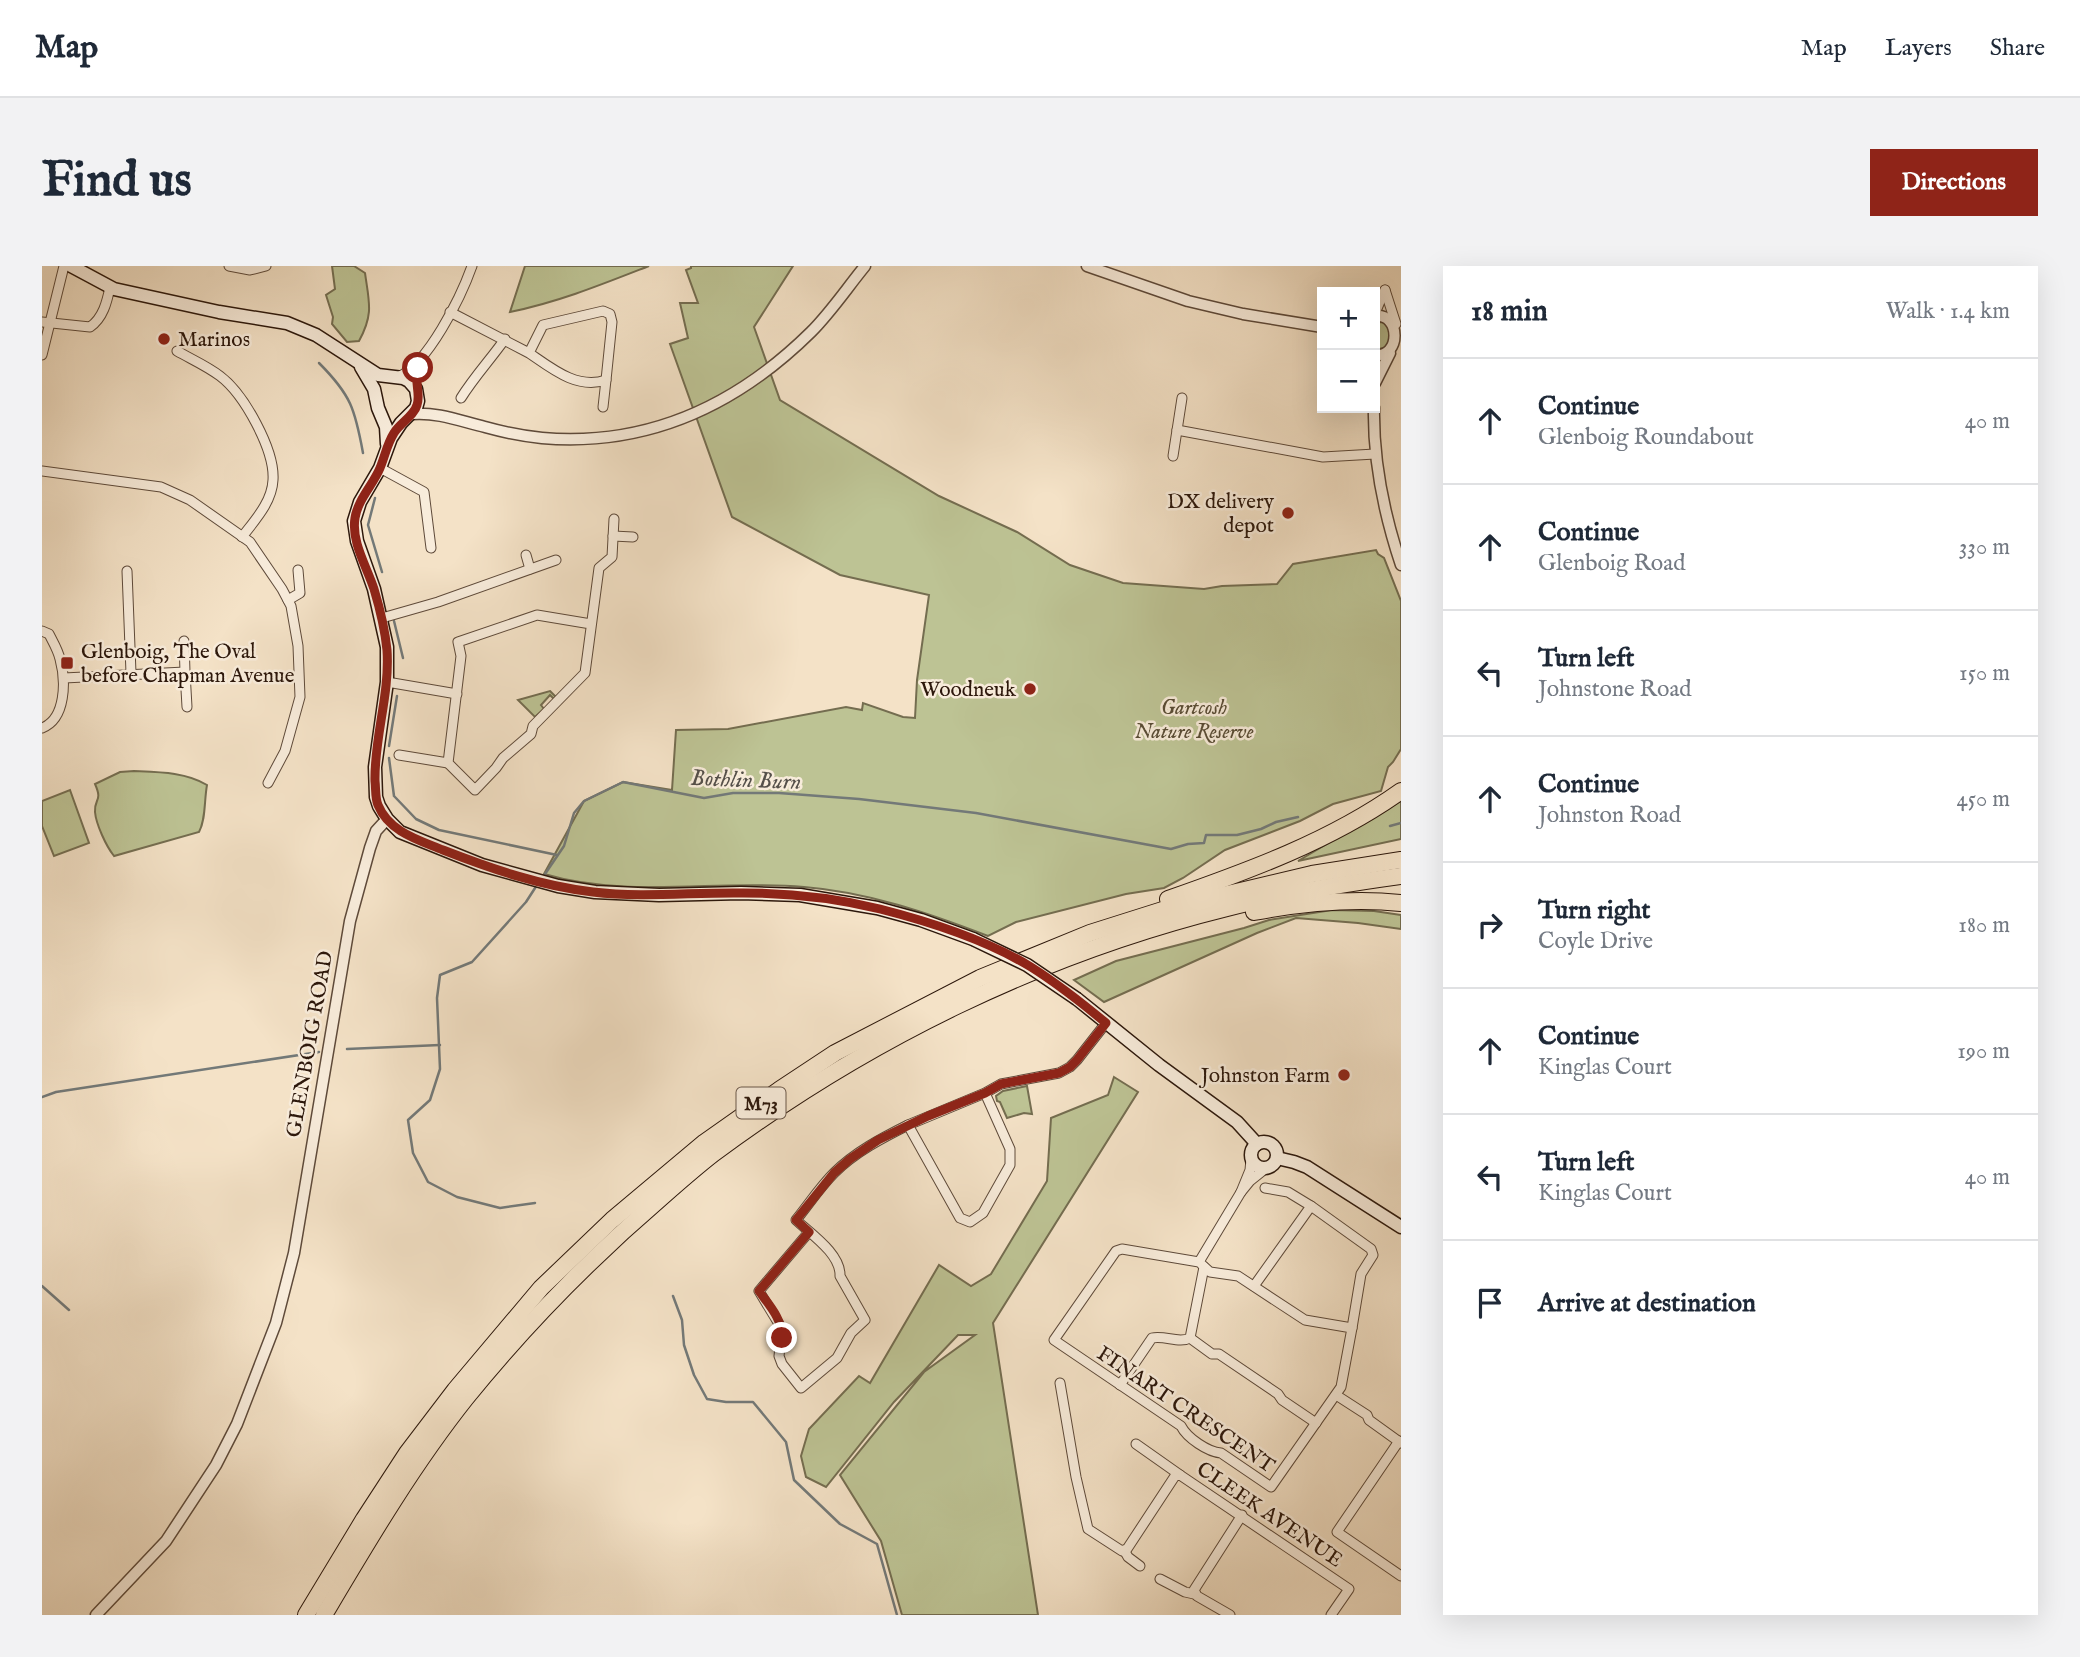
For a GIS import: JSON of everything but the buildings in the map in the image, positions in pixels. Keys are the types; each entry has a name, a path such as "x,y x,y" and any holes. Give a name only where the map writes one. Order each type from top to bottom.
{"highway":[{"path":"1030,956 1095,927 1282,856 1355,820 1401,791"},
{"name":"M73","path":"306,1615 364,1518 407,1453 454,1390 541,1288 612,1220 705,1142 835,1052 980,978 1090,933 1170,908 1312,874 1401,860"},
{"name":"M73","path":"324,1615 376,1527 465,1399 567,1284 621,1232 710,1156 804,1091 908,1031 1020,977 1111,942 1202,914 1295,893 1401,876"},
{"path":"1020,977 1156,936 1252,913 1344,900 1401,903"}],"main road":[{"path":"71,266 110,287 173,302 287,323 316,335 378,375 408,381 417,391 418,401 394,432 380,468 360,502 354,530 382,618 387,647 387,682 375,767 376,797 387,819 400,832 505,873 558,886 595,892 659,895 741,892 800,895 877,908 921,920 973,939 1027,965 1077,999 1237,1122 1257,1144"},
{"path":"358,364 371,382 382,413 393,419 409,416"},
{"path":"376,397 382,384 395,378"},
{"path":"382,413 387,446"},
{"path":"1270,1143 1276,1149 1277,1158 1273,1166 1265,1169 1256,1166 1251,1159 1251,1150 1257,1144 1270,1143"},
{"path":"1277,1158 1307,1167 1401,1227"}],"street":[{"path":"42,355 46,323 64,266"},
{"path":"229,266 250,270 266,266"},
{"path":"395,378 411,370 422,358 450,312 472,266"},
{"path":"409,416 447,416 513,434 566,439 618,435 670,422 728,397 776,365 813,329 865,266"},
{"path":"1087,266 1188,301 1243,314 1317,326"},
{"path":"46,323 90,327 96,323 104,309 110,287"},
{"path":"1380,301 1385,287 1400,336 1397,347 1380,375"},
{"path":"529,353 543,325 603,311 610,314 612,322 603,407"},
{"path":"450,312 505,339 558,373 576,381 598,383 606,380"},
{"path":"1380,316 1387,317 1398,326"},
{"path":"461,398 476,374 505,339"},
{"path":"177,351 221,377 264,436 274,481 267,504 242,537"},
{"path":"422,358 416,377 417,391 428,404 447,416"},
{"path":"1173,456 1182,398"},
{"path":"1374,413 1375,453 1392,538 1401,565"},
{"path":"1177,430 1323,457 1375,453"},
{"path":"380,468 424,492 430,548"},
{"path":"42,471 162,487 190,500 250,542 288,600 295,622 300,697 285,751 268,783"},
{"path":"399,755 448,763 475,790 503,758 531,734 533,726 585,673 598,568 612,557 614,519"},
{"path":"613,536 633,537"},
{"path":"526,555 530,569"},
{"path":"382,618 438,602 556,560"},
{"path":"127,570 131,673"},
{"path":"288,600 300,593 298,570"},
{"path":"448,763 461,656 458,642 537,615 591,624"},
{"path":"42,631 49,634 57,649 64,678 57,717 42,728"},
{"path":"184,641 187,707"},
{"path":"64,678 185,672"},
{"path":"387,682 457,694"},
{"name":"GLENBOIG ROAD","path":"96,1615 166,1541 216,1465 237,1424 276,1323 294,1253 349,922 376,831 387,819"},
{"path":"809,1232 759,1291 782,1329 779,1356 782,1364 801,1388 837,1358 851,1333 865,1320 826,1245 796,1220 834,1173 878,1140 908,1125 1001,1084 1059,1073 1070,1067 1106,1023"},
{"path":"908,1125 960,1218 970,1222 983,1213 1010,1165 1010,1149 985,1093"},
{"path":"1190,1338 1201,1265 1241,1192 1250,1170 1251,1159"},
{"path":"1241,1192 1265,1169"},
{"path":"1265,1188 1288,1192 1373,1252 1361,1274 1352,1328"},
{"path":"1254,1286 1311,1206"},
{"name":"FINART CRESCENT","path":"1119,1250 1201,1265 1210,1272 1238,1276 1254,1286 1305,1320 1352,1328 1341,1387 1271,1488 1221,1453 1214,1452 1185,1433 1181,1426 1054,1340 1119,1250"},
{"path":"1120,1385 1152,1338 1190,1338"},
{"path":"1190,1338 1212,1354 1219,1354 1229,1360 1316,1423"},
{"path":"1060,1383 1088,1529 1124,1550 1128,1557 1140,1566"},
{"path":"1336,1395 1367,1415 1369,1420 1400,1442 1337,1532 1401,1576"},
{"name":"CLEEK AVENUE","path":"1136,1444 1349,1589 1331,1615"},
{"name":"CLEEK AVENUE","path":"1124,1550 1128,1549 1175,1476 1180,1475"},
{"path":"1194,1594 1203,1574 1242,1515"},
{"path":"1160,1579 1194,1594 1230,1615"}],"green space":[{"path":"332,266 354,266 365,273 369,315 359,341 347,342 332,324 333,317 326,295 335,289"},
{"path":"525,266 649,266 563,298 510,312"},
{"name":"Gartcosh Nature Reserve","path":"691,266 793,266 754,327 780,400 939,496 1017,532 1070,565 1123,583 1204,589 1277,584 1293,564 1376,550 1384,558 1401,601 1401,749 1388,767 1381,791 1333,804 1300,821 1225,850 1164,888 1126,894 1016,922 988,936 898,905 828,890 772,885 641,887 576,881 544,874 584,801 623,782 672,790 676,730 728,729 846,707 862,710 863,703 903,717 915,718 917,680 929,595 840,575 732,517 670,344 688,338 680,303 698,303 686,270"},
{"path":"1380,322 1387,323 1393,340 1381,349 1380,349"},
{"path":"550,691 556,697 554,699 550,695 541,705 544,709 535,717 518,700"},
{"path":"120,772 181,775 207,785 204,816 199,832 114,856 96,817 98,794 95,784"},
{"path":"70,790 89,843 54,856 42,826 42,801"},
{"path":"1401,800 1401,839 1298,861"},
{"path":"1332,910 1401,915 1401,929 1296,918 1104,1002 1074,980 1116,961 1269,920"},
{"path":"1114,1077 1138,1092 993,1323 1038,1615 902,1615 881,1541 840,1475 924,1372 975,1335 958,1335 894,1402 826,1487 806,1477 801,1456 809,1429 859,1376 870,1383 939,1265 971,1286 991,1274 1047,1181 1051,1118 1108,1095"},
{"path":"1027,1086 1032,1114 1024,1113 1007,1118 996,1096 1003,1091"}],"waterway":[{"path":"319,363 338,384 350,404 363,453"},
{"path":"375,498 368,525 382,572"},
{"path":"394,621 403,658"},
{"path":"389,746 397,696"},
{"path":"389,758 394,796 416,819 439,830 557,855"},
{"name":"Bothlin Burn","path":"543,877 564,846 574,813 584,801 623,782 704,798 733,793 779,793 859,799 976,813 1171,849 1204,843 1206,835 1237,835 1298,817"},
{"name":"Bothlin Burn","path":"1390,826 1401,823"},
{"name":"Bothlin Burn","path":"535,1203 500,1208 457,1197 428,1182 413,1153 408,1120 430,1100 440,1069 437,998 440,975 472,962 526,902 537,885"},
{"path":"347,1049 440,1045"},
{"path":"42,1097 56,1092 319,1052"},
{"path":"42,1286 69,1310"},
{"name":"Bothlin Burn","path":"673,1296 682,1320 684,1345 694,1375 707,1399 753,1402 786,1442 794,1480 840,1524 877,1544 897,1615"}],"place":[{"name":"Marinos","path":"164,339"},
{"name":"DX delivery depot","path":"1288,513"},
{"name":"Glenboig, The Oval before Chapman Avenue","path":"67,663"},
{"name":"Woodneuk","path":"1030,689"},
{"name":"Johnston Farm","path":"1344,1075"}],"route":[{"path":"418,368 416,408 394,432 380,468 360,502 354,521 356,541 374,589 387,647 387,682 376,751 376,797 387,819 400,832 505,873 595,892 659,895 741,892 800,895 877,908 948,929 1000,951 1058,985 1106,1023 1070,1067 1059,1073 1001,1084 928,1116 878,1140 834,1173 796,1220 809,1232 759,1291 779,1322 782,1338"}]}
